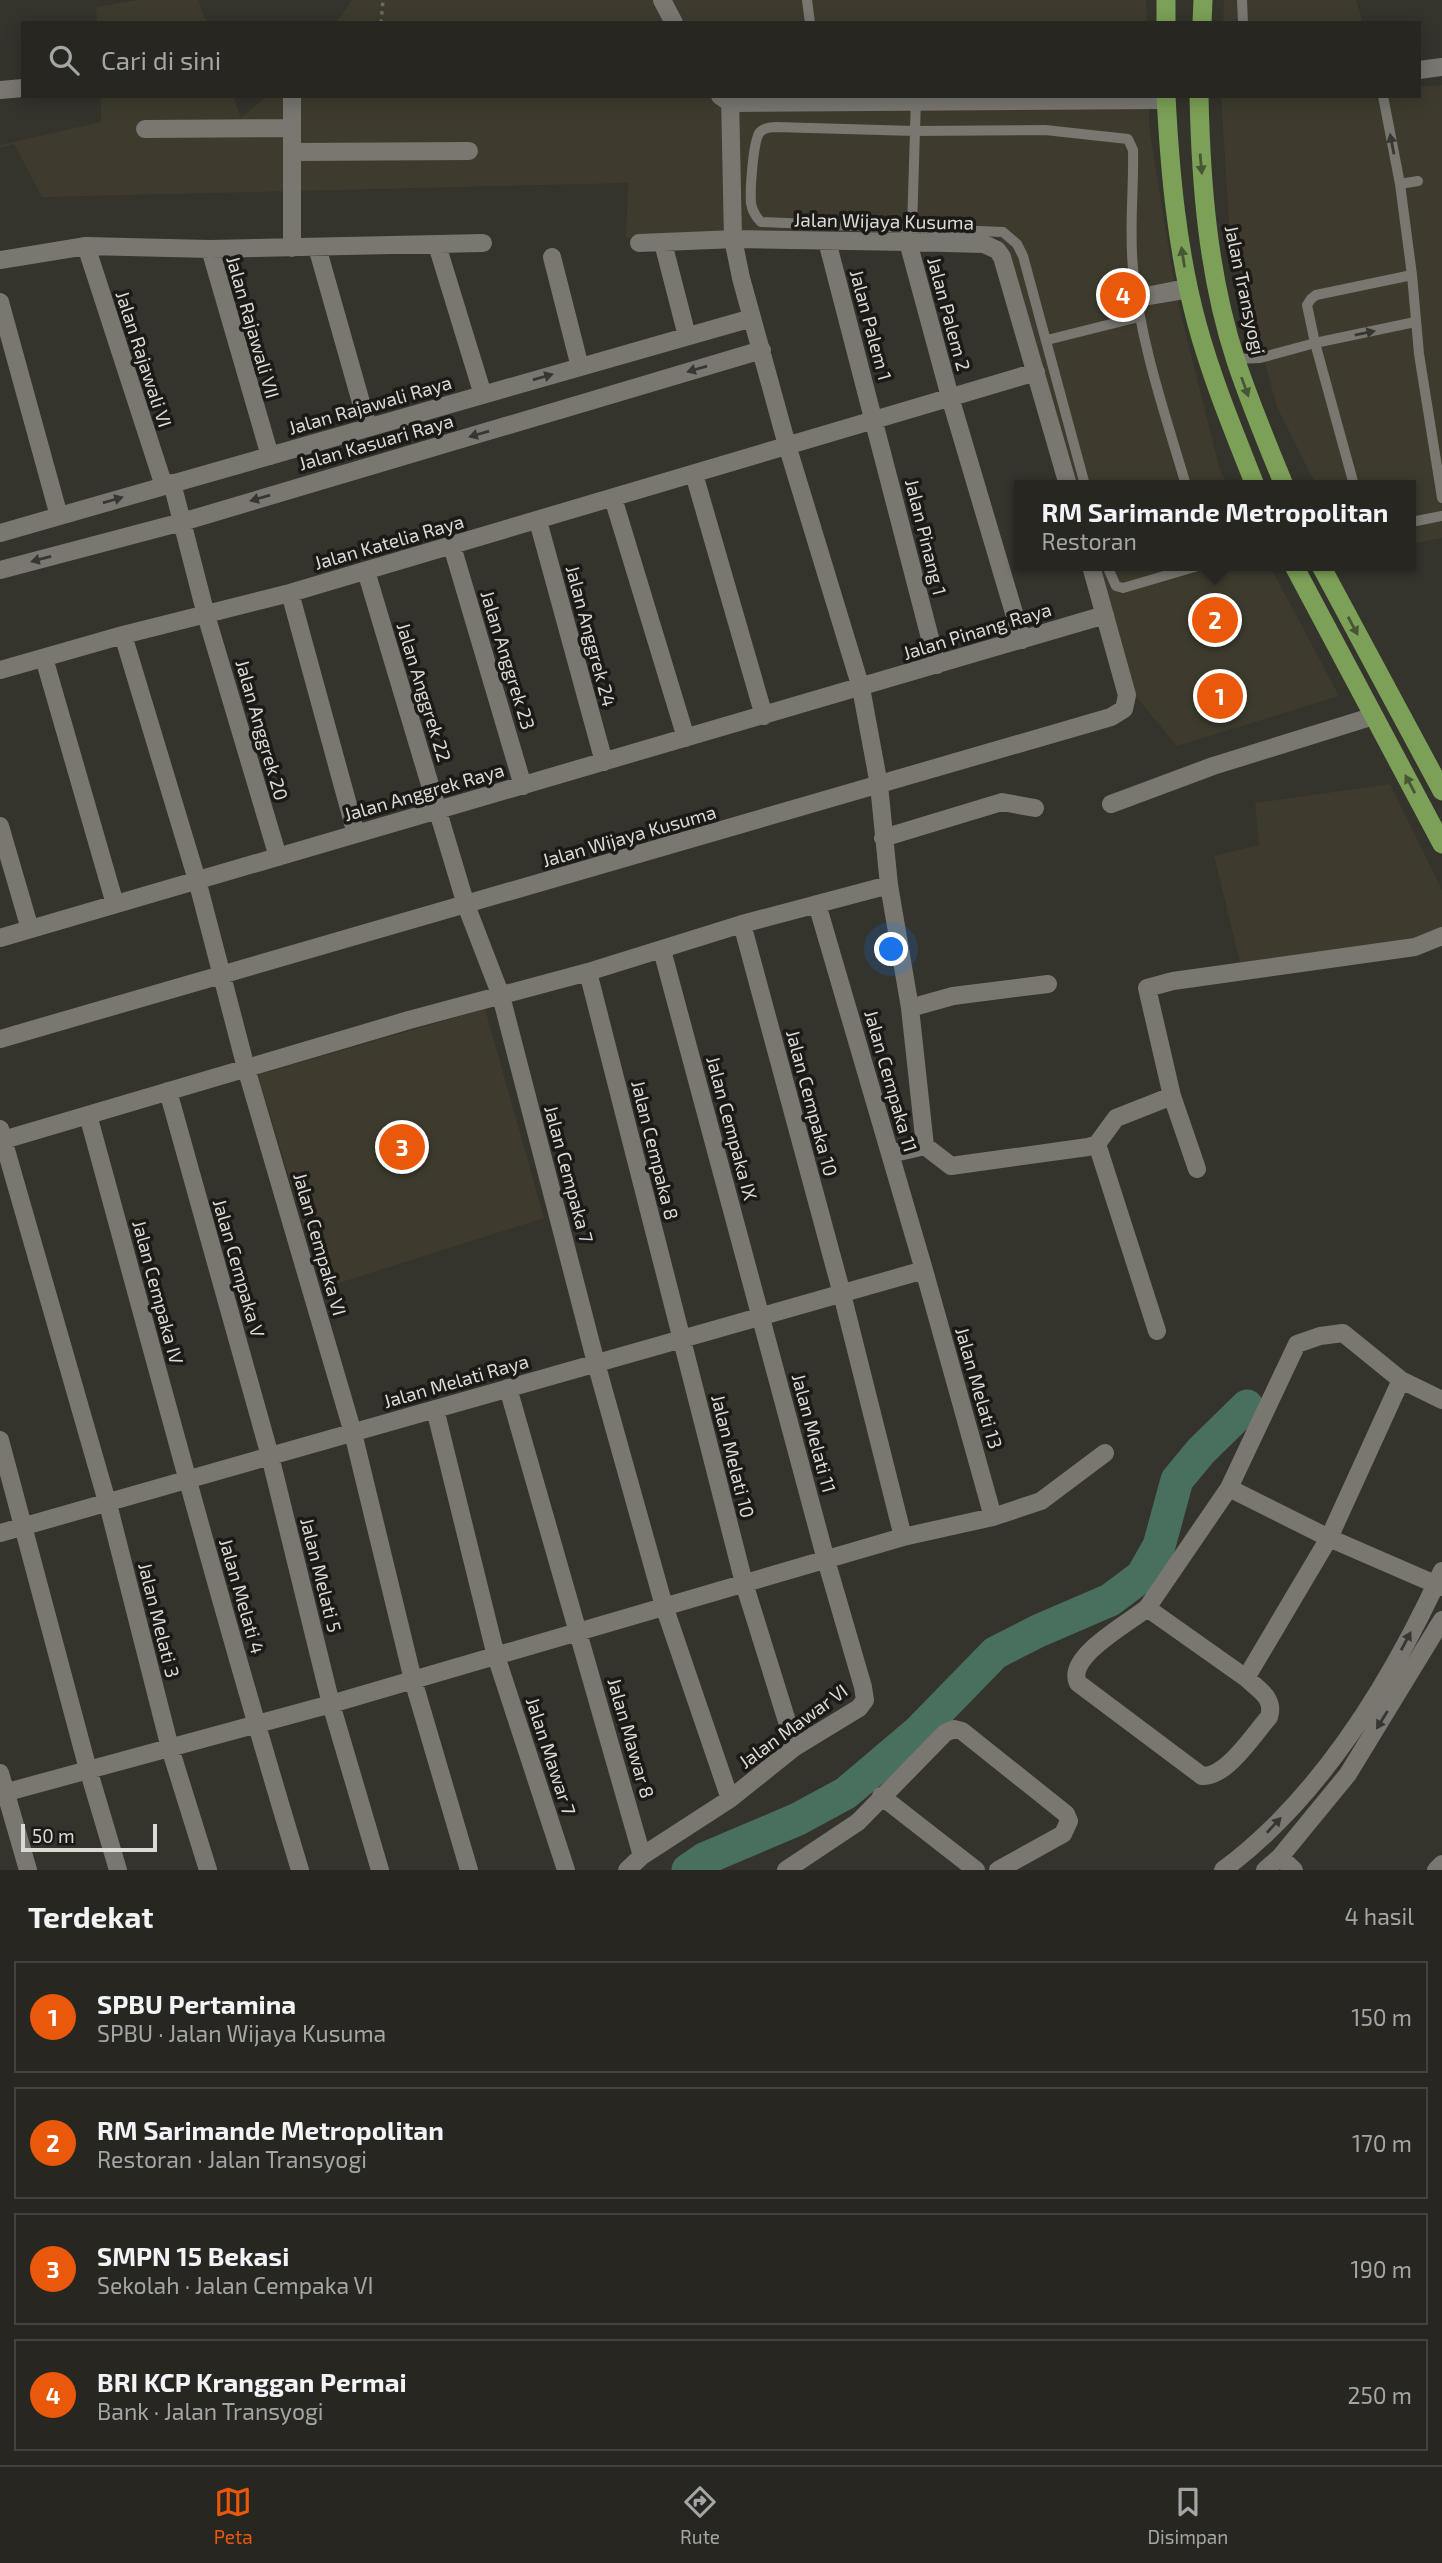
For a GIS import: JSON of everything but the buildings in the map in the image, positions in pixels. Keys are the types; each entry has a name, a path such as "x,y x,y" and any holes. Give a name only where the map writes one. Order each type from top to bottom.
{"highway":[{"path":"1166,0 1166,21"},
{"path":"1202,21 1203,0"},
{"path":"1166,98 1176,216 1188,289 1197,326 1253,480"},
{"name":"Jalan Transyogi","path":"1199,98 1200,163 1212,256 1235,359 1282,480"},
{"path":"1297,571 1442,844"},
{"path":"1324,571 1442,791"}],"street":[{"path":"662,0 673,21"},
{"path":"1421,70 1442,67"},
{"path":"0,90 21,88"},
{"path":"292,98 292,248"},
{"path":"1166,98 727,98 733,239 787,445 861,688 879,785 883,838 910,1008 925,1146 951,1166 1088,1147 1097,1143 1116,1118 1172,1096"},
{"path":"145,129 292,128"},
{"path":"293,152 469,151"},
{"name":"Jalan Wijaya Kusuma","path":"639,243 733,239 827,241 910,235 984,244 1000,253 1067,480"},
{"name":"Jalan Palem 2","path":"910,235 950,397 1022,640"},
{"name":"Jalan Palem 1","path":"827,241 874,419"},
{"path":"0,260 86,246 210,249 483,243"},
{"path":"663,243 687,336"},
{"path":"437,244 483,395"},
{"name":"Jalan Rajawali VI","path":"86,246 182,522"},
{"path":"317,247 368,427"},
{"name":"Jalan Rajawali VII","path":"210,249 270,456"},
{"path":"552,257 580,367"},
{"path":"0,302 58,516"},
{"name":"Jalan Rajawali Raya","path":"0,533 752,318"},
{"name":"Jalan Kasuari Raya","path":"0,570 182,522 762,350"},
{"name":"Jalan Katelia Raya","path":"0,670 123,635 290,593 1036,372"},
{"name":"Jalan Pinang 1","path":"874,419 937,666"},
{"path":"694,474 764,716"},
{"path":"613,498 686,738"},
{"name":"Jalan Anggrek 24","path":"538,521 604,762"},
{"name":"Jalan Anggrek 20","path":"182,522 206,615 278,857"},
{"name":"Jalan Anggrek 23","path":"452,546 523,786"},
{"name":"Jalan Anggrek 22","path":"366,571 466,905"},
{"name":"Jalan Wijaya Kusuma","path":"0,1039 1119,713 1126,703 1127,695 1092,571"},
{"path":"290,593 356,834"},
{"name":"Jalan Pinang Raya","path":"861,688 1105,615"},
{"name":"Jalan Cempaka VI","path":"123,635 197,880 246,1068 353,1433 413,1680"},
{"path":"44,658 116,904"},
{"name":"Jalan Anggrek Raya","path":"0,938 861,688"},
{"path":"1111,804 1213,766 1374,716"},
{"path":"883,838 1002,802 1035,808"},
{"path":"0,826 30,929"},
{"path":"1,1137 88,1115 409,1020 588,972 742,924 889,885"},
{"name":"Jalan Cempaka 11","path":"817,904 924,1270"},
{"name":"Jalan Cempaka 7","path":"466,905 501,996 596,1363 664,1606 730,1799"},
{"name":"Jalan Cempaka 10","path":"742,924 842,1294 903,1537"},
{"path":"1197,1169 1172,1096 1147,988 1173,981 1415,947 1442,936"},
{"name":"Jalan Cempaka IX","path":"662,950 761,1317"},
{"name":"Jalan Cempaka 8","path":"588,972 682,1339"},
{"path":"910,1008 953,996 1048,984"},
{"name":"Jalan Cempaka V","path":"168,1091 270,1456"},
{"name":"Jalan Cempaka IV","path":"88,1115 187,1480"},
{"name":"Jalan Melati 3","path":"1,1137 107,1502 170,1748 208,1870"},
{"path":"1097,1143 1157,1331"},
{"path":"890,1154 925,1146"},
{"name":"Jalan Melati Raya","path":"0,1533 924,1270"},
{"name":"Jalan Melati 13","path":"924,1270 993,1517"},
{"name":"Jalan Melati 11","path":"761,1317 826,1560"},
{"path":"1147,1608 1246,1678 1273,1707 1269,1717 1226,1768 1216,1774 1202,1776 1078,1683 1074,1674 1077,1668 1095,1644 1147,1608 1229,1488 1297,1344 1320,1336 1343,1333 1401,1380 1442,1400"},
{"name":"Jalan Melati 10","path":"682,1339 744,1583 795,1747"},
{"path":"1246,1678 1329,1538 1401,1380"},
{"name":"Jalan Mawar 8","path":"508,1388 580,1631 642,1856"},
{"name":"Jalan Mawar 7","path":"435,1409 496,1656 566,1870"},
{"path":"0,1440 118,1870"},
{"path":"3,1793 331,1704 903,1537 993,1517 1041,1501 1105,1453"},
{"name":"Jalan Melati 5","path":"270,1456 331,1704 380,1870"},
{"name":"Jalan Melati 4","path":"187,1480 300,1870"},
{"path":"1223,1870 1252,1849 1328,1766 1386,1677 1440,1581 1329,1538 1229,1488"},
{"name":"Jalan Mawar VI","path":"627,1870 642,1856 730,1799 795,1747 863,1705 863,1687 826,1560"},
{"path":"1265,1870 1280,1857 1348,1774 1442,1620"},
{"path":"413,1680 469,1870"},
{"path":"787,1870 858,1822 945,1733 954,1729 962,1731 1066,1814 1069,1821 1063,1834 998,1870"},
{"path":"1328,1766 1348,1774"},
{"path":"0,1773 3,1793 28,1870"},
{"path":"881,1796 976,1870"},
{"path":"1280,1857 1294,1870"},
{"path":"1436,1870 1442,1864"}],"lane":[{"path":"807,0 810,21"},
{"path":"1242,0 1242,21"},
{"path":"1383,98 1400,184 1415,322 1442,498"},
{"path":"910,235 916,99"},
{"path":"1085,480 1023,256 1010,237 1003,232 910,235 761,222 751,202 754,144 760,132 767,128 1045,130 1128,139 1133,150 1133,265 1139,317 1185,480"},
{"path":"1400,184 1418,181"},
{"path":"1353,480 1307,309 1311,299 1412,275"},
{"path":"1137,298 1188,289"},
{"path":"1047,341 1139,317"},
{"path":"1235,359 1260,358 1315,343 1415,322"},
{"path":"1416,521 1442,516"},
{"path":"1109,571 1116,586 1123,588 1181,571"}],"path":[{"path":"381,21 383,0"}],"shaded area":[{"path":"138,0 198,0 206,21 97,21 96,7"},
{"path":"352,0 1146,0 1147,21 337,21"},
{"path":"1224,0 1356,0 1362,21 1223,21"},
{"path":"1442,85 1442,538 1416,543 1416,480 1314,480 1277,407 1230,236 1221,98 1421,98 1421,87"},
{"path":"101,98 234,98 241,118 265,98 1149,98 1149,126 1176,295 1220,471 1225,480 1069,480 999,238 626,238 628,183 42,197 14,144 0,148 0,145 101,122"},
{"path":"1094,571 1273,571 1339,696 1177,746 1128,687"},
{"path":"1390,784 1442,890 1442,941 1242,970 1214,856 1259,845 1255,803"},
{"path":"485,1009 544,1218 323,1288 258,1075"}],"waterway":[{"path":"688,1870 704,1859 798,1819 846,1793 919,1731 995,1653 1110,1600 1142,1576 1159,1546 1177,1480 1201,1451 1247,1406"}],"place":[{"name":"BRI KCP Kranggan Permai","path":"1123,295"},
{"name":"RM Sarimande Metropolitan","path":"1215,620"},
{"name":"SPBU Pertamina","path":"1220,696"},
{"name":"SMPN 15 Bekasi","path":"402,1147"}]}
